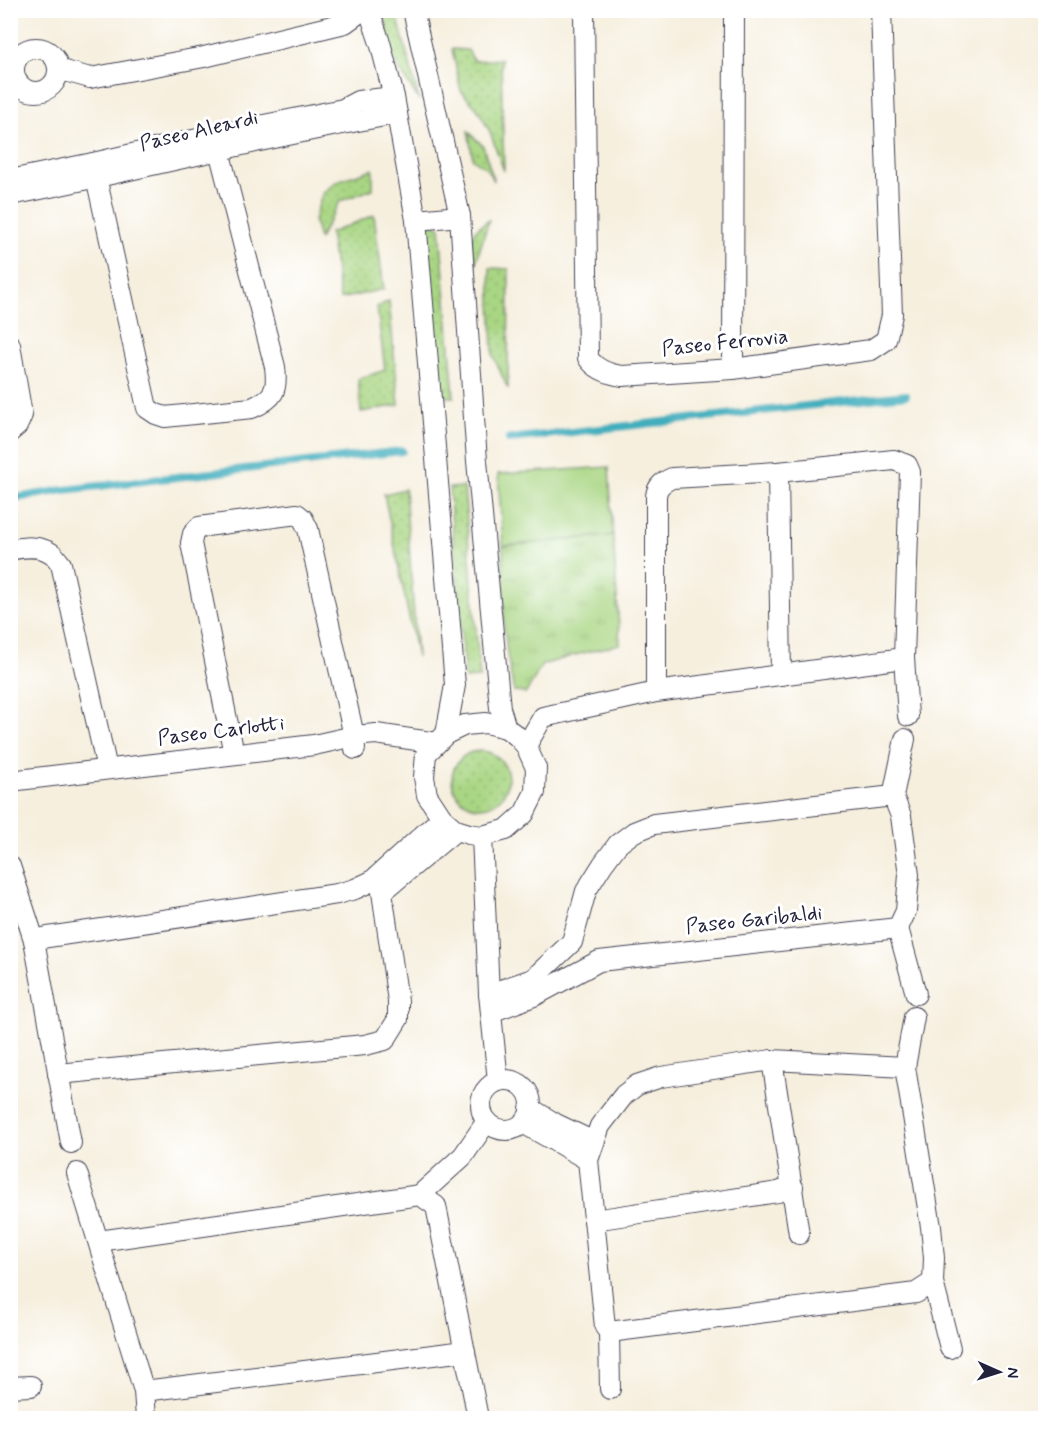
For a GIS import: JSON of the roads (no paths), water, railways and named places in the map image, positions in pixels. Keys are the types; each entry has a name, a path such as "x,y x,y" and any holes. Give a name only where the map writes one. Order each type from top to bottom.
{"street":[{"path":"58,69 90,78 204,57 345,23 363,10"},
{"path":"234,754 191,543 193,534 199,527 297,514 303,519 308,529 355,742 376,734 437,744 465,725 486,723 506,728 526,746 536,768 535,792 525,814 506,830 482,836 469,834 449,824 427,795 424,777 437,744 455,685 416,220 396,106 381,46 369,10"},
{"path":"413,10 460,216 477,461 500,708 506,728"},
{"name":"Paseo Ferrovia","path":"584,10 588,358 593,366 622,376 734,369 871,350 886,340 892,315 881,10"},
{"path":"734,10 734,369"},
{"name":"Paseo Aleardi","path":"10,195 94,171 217,143 343,109 358,101 396,106"},
{"path":"94,171 147,408 165,417 252,408 274,395 277,381 217,143"},
{"name":"Paseo Aleardi","path":"10,180 94,171"},
{"path":"416,220 460,216"},
{"path":"10,345 22,415 17,426 10,432"},
{"path":"656,692 657,490 660,485 672,478 778,472 894,460 908,465 910,472 904,658 908,716"},
{"path":"778,472 781,675"},
{"path":"10,550 38,548 52,553 61,564 107,770"},
{"path":"526,746 543,717 656,692 904,658"},
{"path":"905,739 893,796 901,816 909,876 906,911 898,928 916,994"},
{"name":"Paseo Carlotti","path":"10,781 355,742"},
{"path":"490,1003 533,979 572,942 586,891 618,844 634,832 654,824 893,796"},
{"path":"34,940 377,886 449,824"},
{"path":"482,836 490,1003 498,1081"},
{"path":"10,866 34,940 70,1143"},
{"path":"58,1074 365,1045 386,1040 398,1019 398,1001 377,886"},
{"name":"Paseo Garibaldi","path":"490,1003 534,996 599,962 898,928"},
{"path":"572,942 599,962"},
{"path":"914,1017 905,1067 931,1227 934,1258 933,1282 950,1348"},
{"path":"610,1389 609,1332 605,1327 594,1220 591,1151 600,1126 624,1095 638,1085 661,1077 772,1060 905,1067"},
{"path":"772,1060 799,1234"},
{"path":"506,1080 522,1086 530,1100 527,1116 515,1128 500,1129 487,1121 483,1114 481,1106 485,1091 498,1081 506,1080"},
{"path":"527,1116 556,1124 591,1151"},
{"path":"99,1241 420,1196 463,1156 487,1121"},
{"path":"77,1173 144,1391 146,1419"},
{"path":"594,1220 793,1188"},
{"path":"420,1196 436,1206 477,1413"},
{"path":"609,1332 916,1293 933,1282"},
{"path":"144,1391 465,1351"},
{"path":"10,1387 32,1386"}],"waterway":[{"path":"509,439 906,395"},
{"path":"10,499 64,490 402,451"}]}
